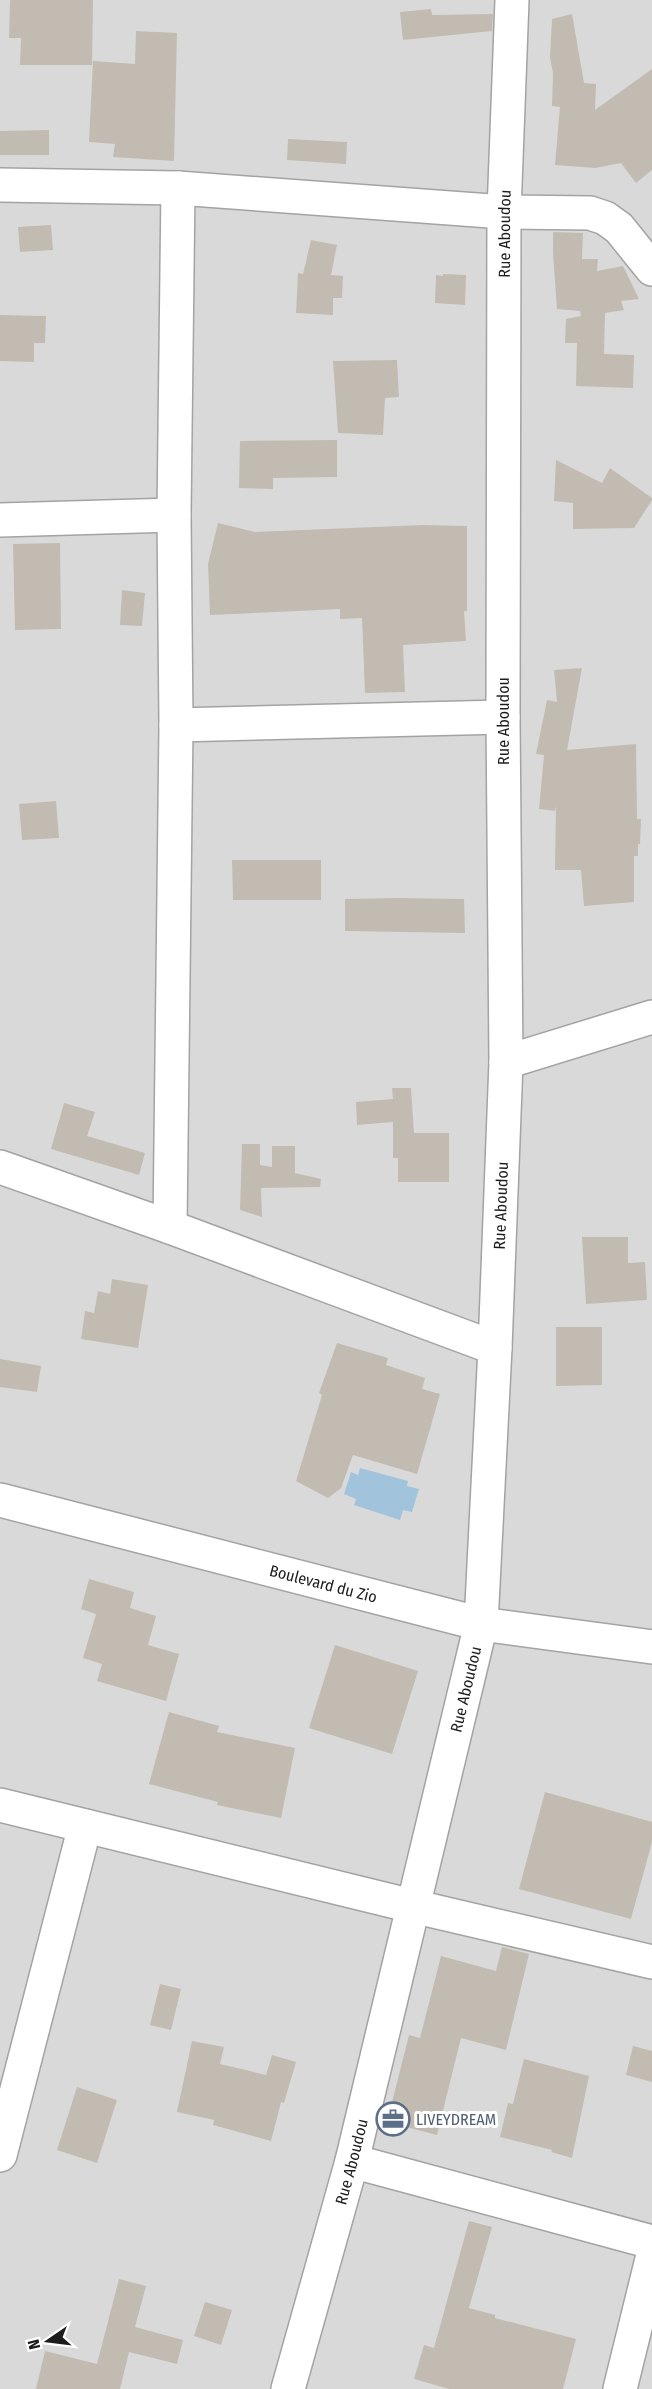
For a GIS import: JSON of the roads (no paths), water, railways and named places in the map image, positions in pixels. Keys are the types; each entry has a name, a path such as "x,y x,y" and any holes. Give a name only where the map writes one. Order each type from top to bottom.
{"street":[{"name":"Rue Aboudou","path":"288,2389 352,2161 482,1624 506,1062 503,717 504,212 512,0"},
{"path":"0,185 178,188 504,212 590,213 605,218 625,234 652,269"},
{"path":"170,1227 176,725 174,515 178,188"},
{"path":"0,520 174,515"},
{"path":"176,725 503,717"},
{"path":"506,1062 652,1017"},
{"path":"0,1167 170,1227 495,1348"},
{"name":"Boulevard du Zio","path":"0,1500 482,1624 652,1647"},
{"path":"0,1805 652,1962"},
{"path":"2,2134 85,1826"},
{"path":"352,2161 652,2242"},
{"path":"620,2389 652,2259"}],"water":[{"path":"360,1468 408,1481 407,1486 419,1489 412,1512 403,1510 400,1520 354,1505 356,1499 344,1494 351,1472 358,1475"}],"place":[{"name":"LIVEYDREAM","path":"393,2119"}]}
